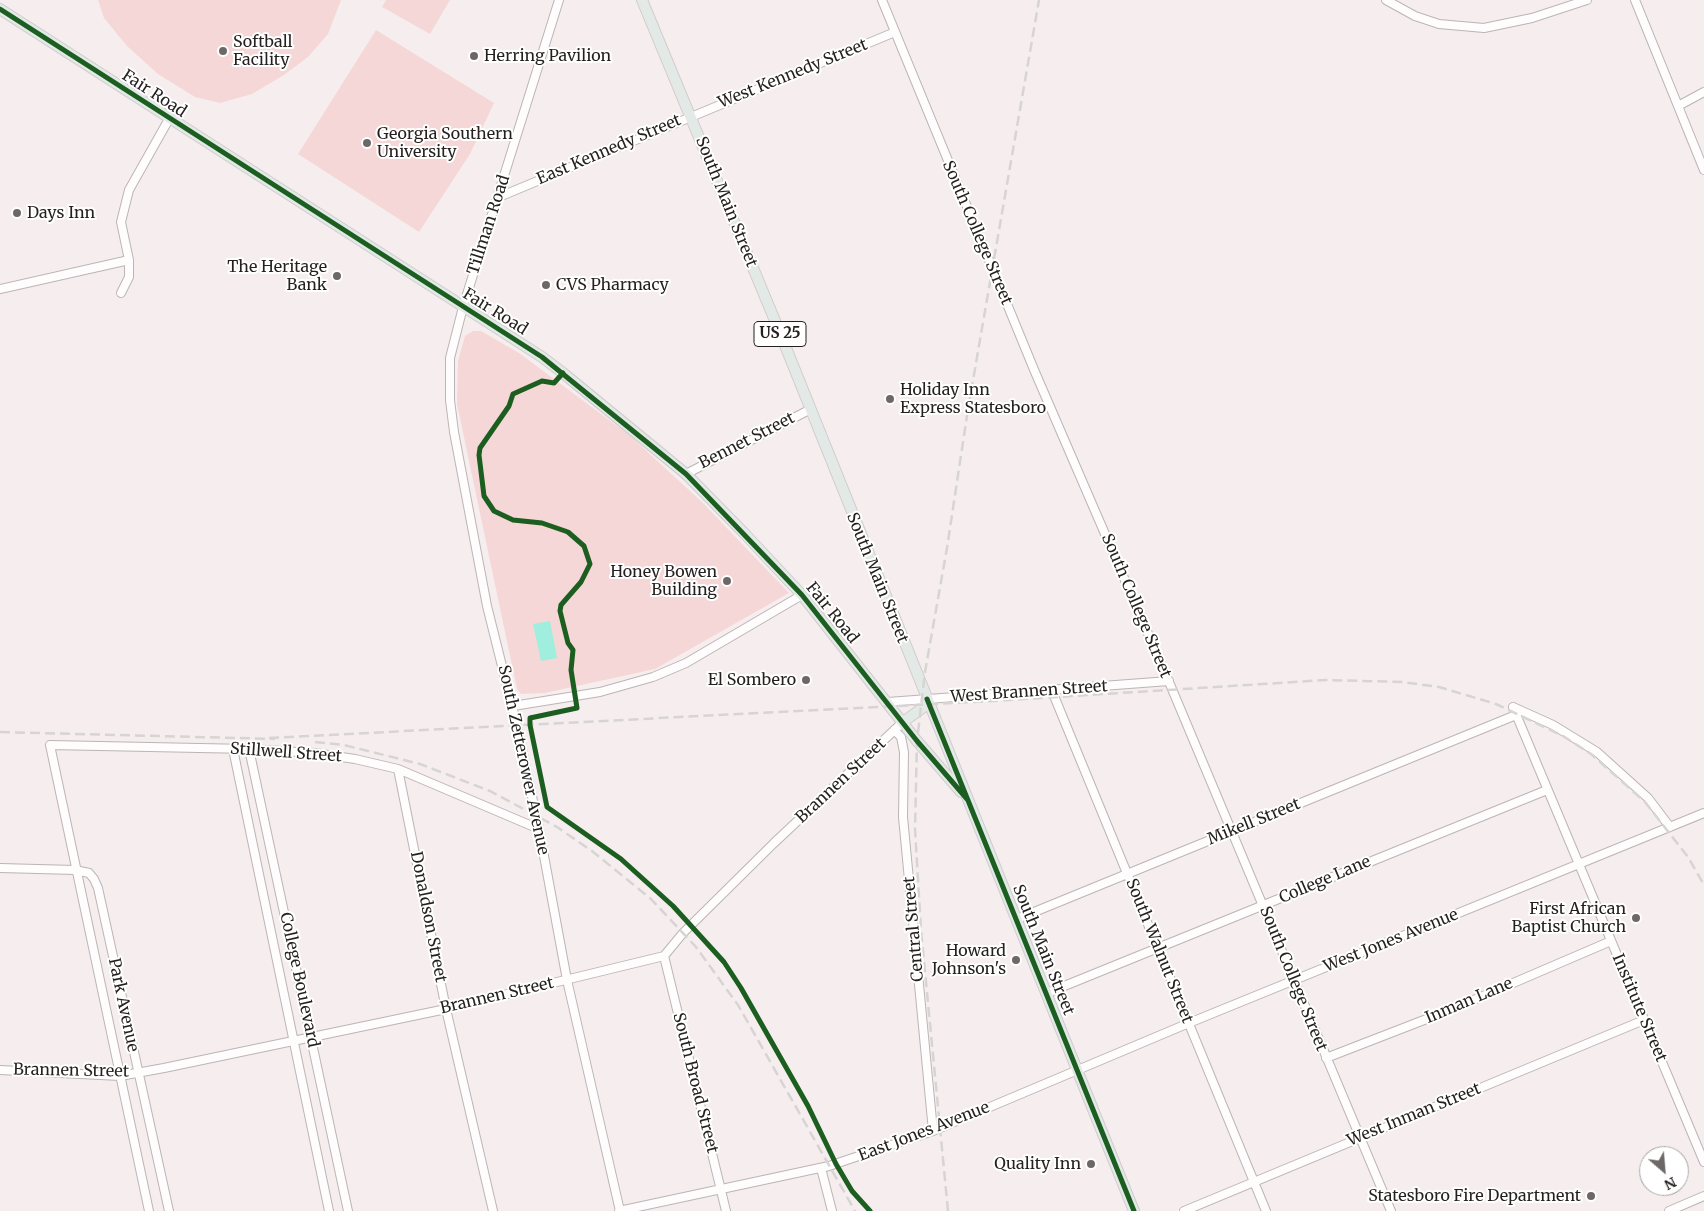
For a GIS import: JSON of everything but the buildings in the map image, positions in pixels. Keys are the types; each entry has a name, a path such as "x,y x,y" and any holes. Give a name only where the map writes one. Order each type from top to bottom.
{"main road":[{"name":"South Main Street","path":"642,0 691,115 1134,1211"},
{"name":"Fair Road","path":"0,9 542,357 686,474 802,595 967,799"},
{"path":"904,722 927,701"}],"street":[{"name":"Tillman Road","path":"463,307 499,197 559,0"},
{"name":"South College Street","path":"882,0 1032,365 1169,681 1392,1211"},
{"path":"1386,0 1415,16 1438,24 1484,28 1532,18 1587,0"},
{"path":"1635,0 1704,170"},
{"name":"West Kennedy Street","path":"691,115 895,32"},
{"path":"1678,106 1704,92"},
{"name":"East Kennedy Street","path":"499,197 691,115"},
{"path":"121,294 129,277 130,260 121,222 129,190 169,119"},
{"path":"0,290 130,260"},
{"name":"South Zetterower Avenue","path":"463,307 450,358 452,417 487,606 513,706 539,829 566,980 620,1211"},
{"name":"Bennet Street","path":"686,474 810,410"},
{"path":"513,706 600,692 653,677 686,663 802,595"},
{"name":"West Brannen Street","path":"888,702 927,701 1169,681"},
{"name":"South Walnut Street","path":"1052,691 1266,1211"},
{"name":"Institute Street","path":"1670,827 1648,798 1597,752 1553,725 1513,706 1704,1162"},
{"name":"Mikell Street","path":"1016,919 1516,716"},
{"name":"Brannen Street","path":"0,1070 120,1076 138,1073 446,1009 664,956 687,929 753,864 904,722"},
{"name":"Central Street","path":"894,730 901,737 904,752 903,818 933,1131"},
{"name":"Stillwell Street","path":"50,745 249,749 314,753 355,759 398,769 539,829"},
{"name":"Park Avenue","path":"50,745 148,1211"},
{"name":"College Boulevard","path":"233,749 329,1211"},
{"name":"College Boulevard","path":"249,749 348,1211"},
{"name":"Donaldson Street","path":"398,769 446,1009 493,1211"},
{"name":"College Lane","path":"1047,993 1547,790"},
{"name":"West Jones Avenue","path":"1077,1069 1704,813"},
{"path":"0,868 75,870"},
{"name":"Park Avenue","path":"75,870 89,873 98,888 169,1211"},
{"name":"Inman Lane","path":"1326,1058 1455,1008 1611,941"},
{"name":"South Broad Street","path":"664,956 726,1211"},
{"name":"West Inman Street","path":"1184,1211 1644,1020"},
{"name":"East Jones Avenue","path":"620,1211 852,1160 933,1131 1077,1069"},
{"path":"821,1168 832,1211"},
{"path":"1669,1211 1704,1196"}],"shaded area":[{"name":"Softball Facility","path":"98,0 341,0 328,34 308,57 284,75 252,94 220,103 195,97 158,74 127,46 104,18"},
{"path":"386,0 450,0 430,34 382,7"},
{"path":"376,30 494,103 470,154 419,232 298,154"},
{"path":"473,331 481,331 519,353 628,434 702,502 789,593 655,669 545,693 521,694 517,689 457,404 458,361 465,336"},
{"path":"550,621 557,658 541,661 533,624"}],"railway":[{"path":"948,1211 921,930 915,829 917,741 925,672 947,548 968,409 1039,0"},
{"path":"269,738 994,701 1326,680 1402,682 1439,687 1496,704 1563,736 1591,754 1645,802 1688,857 1704,885"},
{"path":"0,732 275,739"},
{"path":"315,742 344,745 420,764 490,791 557,827 592,851 651,899 696,947 738,1005 855,1211"}],"cycle path":[{"path":"0,9 542,357 686,474 802,595 917,741 967,799"},
{"path":"563,373 554,383 542,381 513,394 509,406 480,448 479,455 484,496 494,511 513,520 542,523 568,532 584,546 590,564 581,582 561,605 560,611 568,643 573,650 571,670 577,708 530,718 547,807 621,859 673,906 724,962 741,988 808,1106 836,1164 852,1191 870,1211"},
{"path":"927,699 1134,1211"}],"place":[{"name":"Softball Facility","path":"223,51"},
{"name":"Herring Pavilion","path":"474,56"},
{"name":"Georgia Southern University","path":"367,143"},
{"name":"Days Inn","path":"17,213"},
{"name":"The Heritage Bank","path":"337,276"},
{"name":"CVS Pharmacy","path":"546,285"},
{"name":"Holiday Inn Express Statesboro","path":"890,399"},
{"name":"Honey Bowen Building","path":"727,581"},
{"name":"El Sombero","path":"806,680"},
{"name":"First African Baptist Church","path":"1636,918"},
{"name":"Howard Johnson's","path":"1016,960"},
{"name":"Quality Inn","path":"1091,1164"},
{"name":"Statesboro Fire Department","path":"1591,1196"}]}
